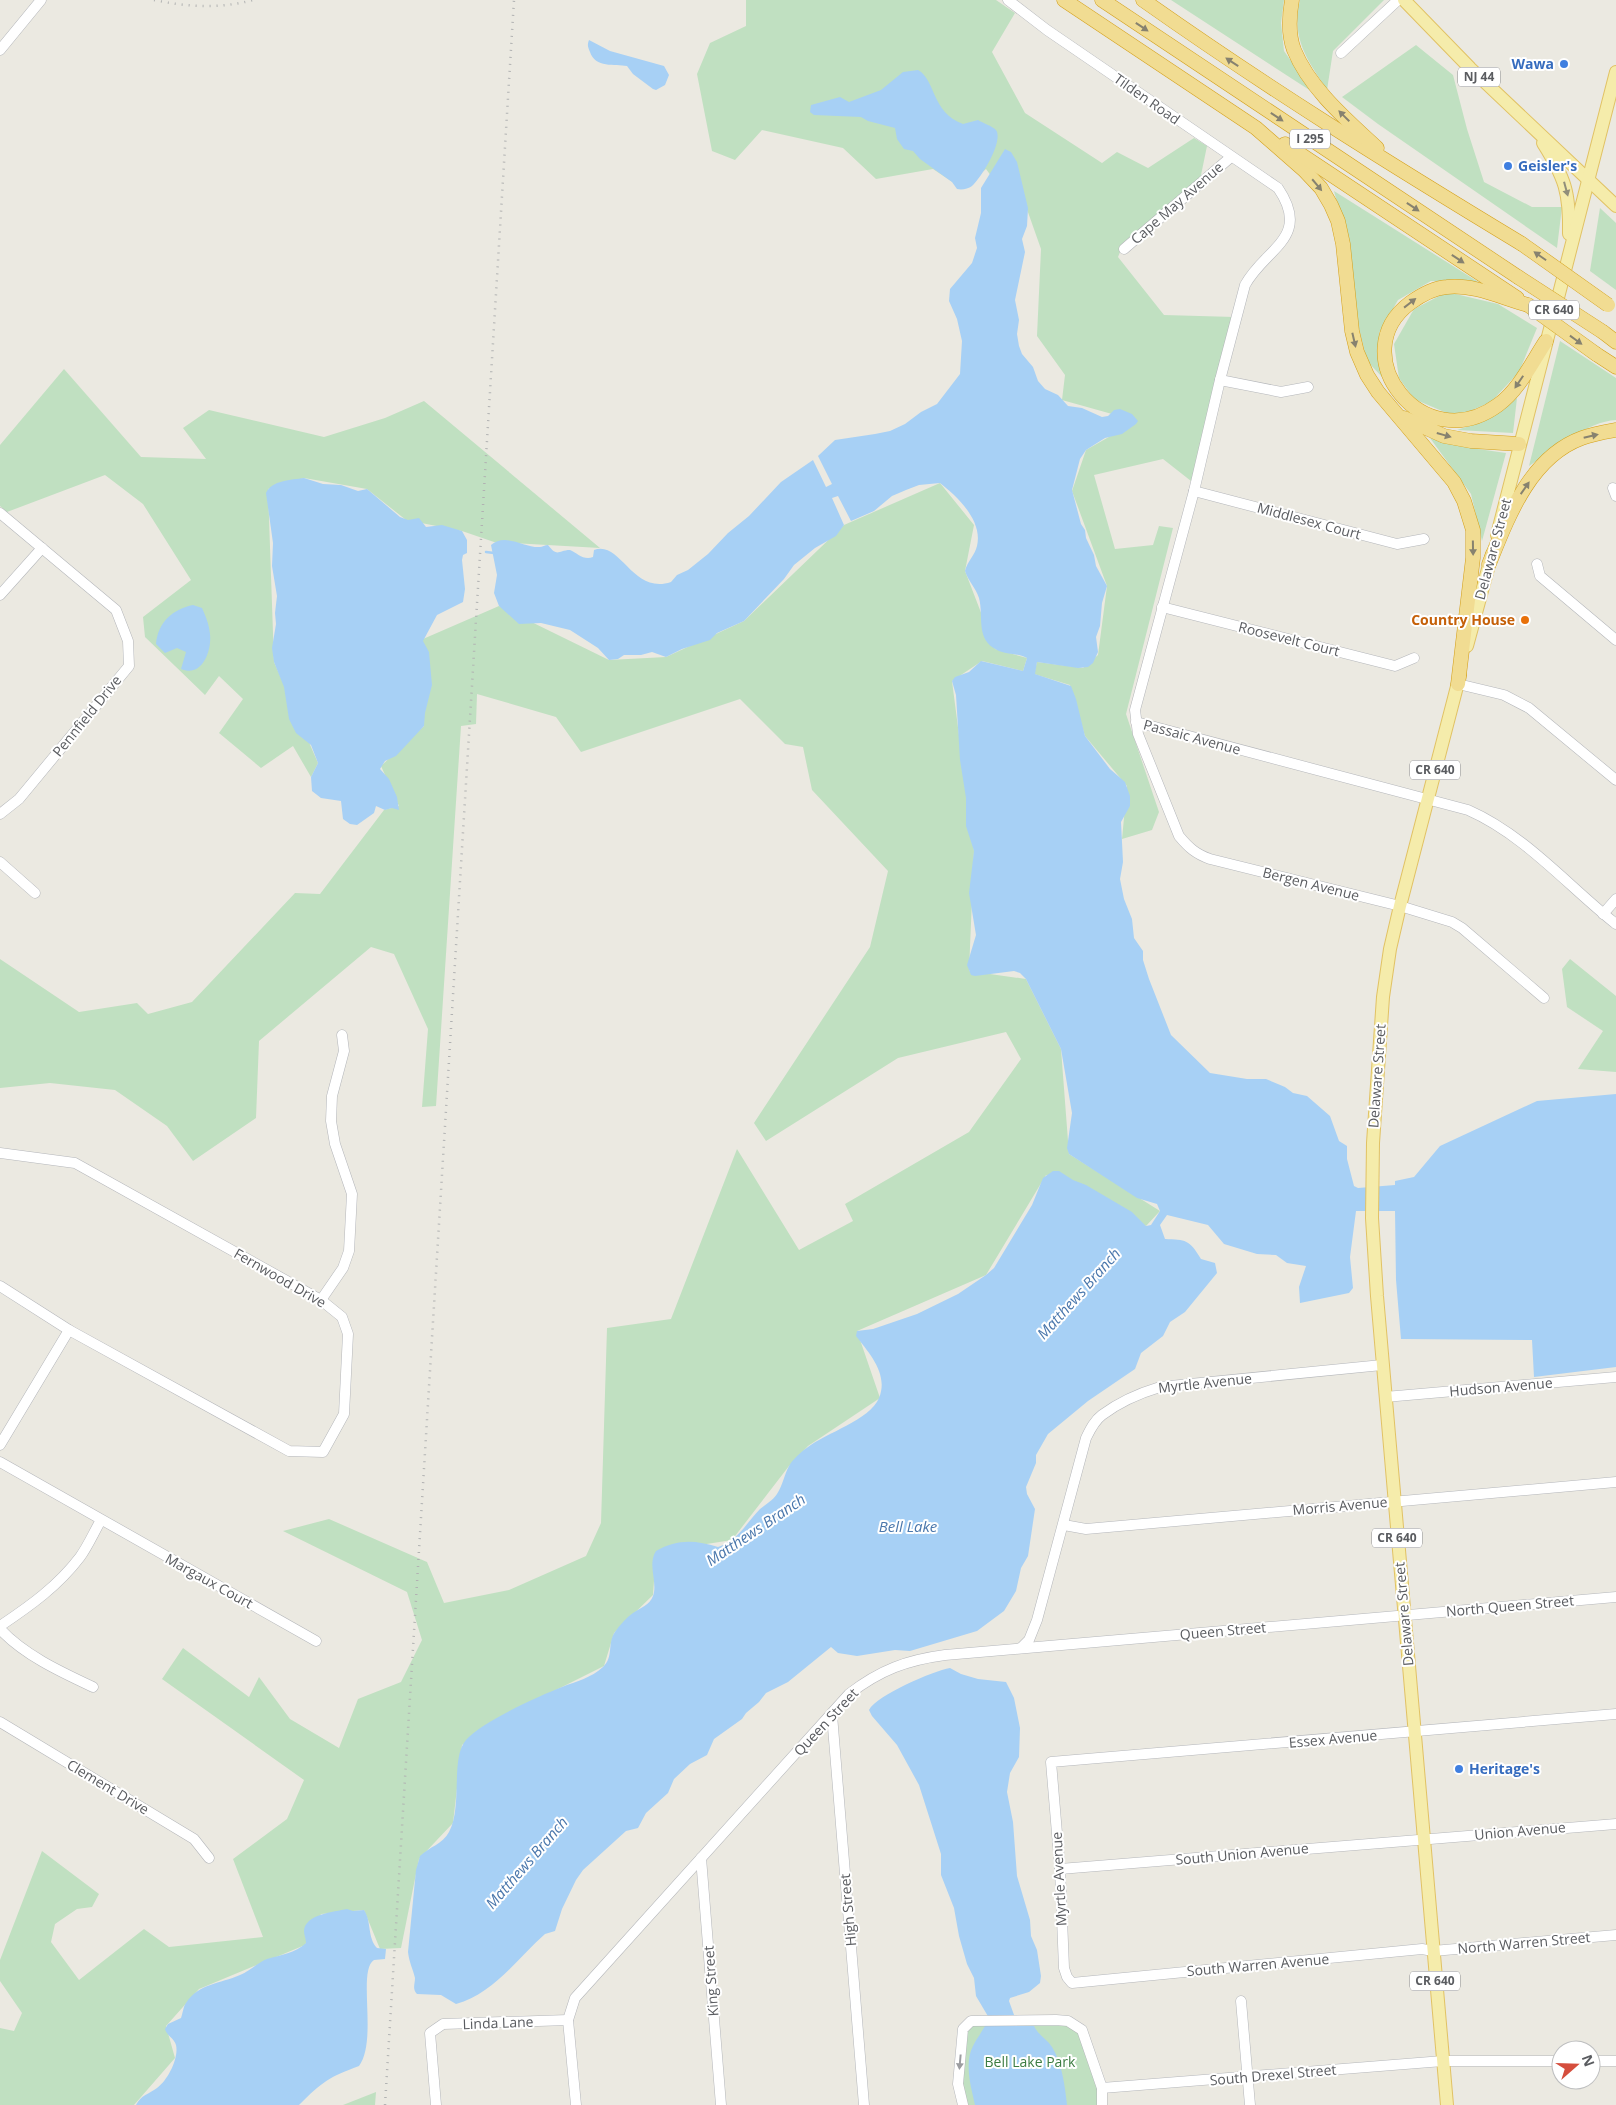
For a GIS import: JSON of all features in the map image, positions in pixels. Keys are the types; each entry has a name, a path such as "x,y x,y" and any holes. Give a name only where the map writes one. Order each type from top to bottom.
{"highway":[{"path":"1064,0 1528,305 1616,367"},
{"name":"I 295","path":"1102,0 1616,342"},
{"name":"I 295","path":"1143,0 1223,56 1405,173 1522,244 1612,308"},
{"path":"1292,0 1289,16 1290,32 1294,49 1304,68 1323,94 1343,115 1405,173"},
{"path":"1256,128 1304,170 1321,188 1331,205 1338,222 1343,244 1352,330 1357,352 1375,386 1454,482 1464,501 1473,530 1474,558 1458,684"},
{"path":"1528,305 1469,287 1446,287 1423,294 1404,307 1397,316 1387,337 1385,360 1388,372 1398,393 1406,402 1425,415 1456,420 1474,417 1498,405 1513,391 1546,341"},
{"path":"1399,415 1444,436 1471,441 1519,444"},
{"path":"1489,564 1516,502 1535,474 1553,455 1582,438 1616,430"}],"main road":[{"name":"NJ 44","path":"1404,0 1470,68 1616,206"},
{"name":"Delaware Street","path":"1447,2105 1382,1365 1372,1218 1376,1087 1383,997 1390,949 1427,798 1616,72"},
{"path":"1536,130 1557,165 1565,183 1569,198 1569,252"}],"street":[{"path":"0,50 41,0"},
{"name":"Tilden Road","path":"1008,0 1047,30 1278,188 1284,199"},
{"path":"1341,53 1398,0"},
{"name":"Cape May Avenue","path":"1124,249 1231,157"},
{"name":"Passaic Avenue","path":"1284,199 1289,215 1289,232 1283,242 1251,274 1245,285 1194,491 1135,710 1136,722 1468,810 1494,822 1514,836 1616,924"},
{"path":"1220,380 1281,392 1308,387"},
{"name":"Middlesex Court","path":"1194,491 1397,544 1424,539"},
{"name":"Pennfield Drive","path":"0,513 116,610 128,641 129,666 19,799 0,814"},
{"path":"0,595 42,548"},
{"path":"1537,564 1540,576 1616,640"},
{"name":"Roosevelt Court","path":"1162,607 1395,666 1414,658"},
{"path":"1458,684 1504,695 1529,708 1616,780"},
{"name":"Bergen Avenue","path":"1136,722 1138,734 1180,836 1189,848 1198,855 1400,906 1452,922 1462,928 1544,998"},
{"path":"0,862 35,893"},
{"path":"1603,914 1616,899"},
{"path":"321,1300 343,1268 349,1251 352,1194 335,1144 331,1121 332,1096 344,1051 342,1035"},
{"name":"Fernwood Drive","path":"0,1153 76,1163 321,1300 342,1316 348,1334 344,1414 323,1452 290,1451 69,1330 0,1286"},
{"path":"0,1444 69,1330"},
{"name":"Myrtle Avenue","path":"1021,1648 1029,1640 1037,1620 1086,1438 1093,1425 1101,1416 1142,1393 1160,1387 1382,1365"},
{"name":"Hudson Avenue","path":"1386,1397 1616,1377"},
{"name":"Margaux Court","path":"0,1462 316,1640"},
{"name":"Morris Avenue","path":"1064,1525 1086,1529 1616,1482"},
{"path":"93,1687 58,1670 13,1642 0,1627 36,1601 60,1580 80,1556 101,1520"},
{"name":"North Queen Street","path":"1404,1615 1616,1597"},
{"name":"Queen Street","path":"576,2105 568,2020 575,1998 849,1694 870,1679 887,1669 918,1658 1404,1615"},
{"name":"Essex Avenue","path":"1051,1762 1616,1714"},
{"name":"High Street","path":"832,1715 864,2105"},
{"name":"Clement Drive","path":"0,1722 194,1839 209,1858"},
{"name":"Myrtle Avenue","path":"1051,1762 1060,1869 1064,1968 1072,1983 1082,1983"},
{"name":"Union Avenue","path":"1424,1839 1616,1824"},
{"name":"South Union Avenue","path":"1060,1869 1424,1839"},
{"name":"King Street","path":"701,1858 721,2105"},
{"name":"North Warren Street","path":"1433,1951 1616,1935"},
{"name":"South Warren Avenue","path":"1082,1983 1230,1966 1237,1967 1422,1949 1433,1951"},
{"path":"1242,2001 1250,2105"},
{"name":"Linda Lane","path":"436,2105 430,2033 443,2024 568,2020"},
{"path":"963,2105 958,2084 963,2030 971,2021 1042,2020 1068,2021 1082,2030 1102,2088 1102,2105"},
{"name":"South Drexel Street","path":"1102,2088 1443,2062 1551,2061"},
{"path":"1601,2061 1616,2061"}],"green space":[{"path":"746,0 996,0 1015,13 992,52 1025,113 1102,163 1117,152 1148,168 1194,138 1207,146 1200,180 1124,242 1118,257 1164,315 1235,317 1191,481 1163,459 1094,475 1115,549 1153,545 1159,526 1173,528 1126,714 1159,812 1152,830 1122,839 1127,786 1085,736 1070,685 1034,674 1037,662 1083,668 1098,655 1107,586 1072,491 1086,450 1137,421 1062,400 1065,375 1037,336 1041,249 1006,150 994,180 986,169 963,189 933,169 876,179 843,148 762,130 735,160 712,151 697,74 710,43 746,26"},
{"path":"1171,0 1284,0 1281,23 1284,51 1314,93"},
{"path":"1300,0 1384,0 1333,51 1327,90 1307,58 1299,37 1298,14"},
{"path":"1416,45 1453,75 1467,129 1484,182 1532,207 1562,207 1557,248 1342,97"},
{"path":"1334,191 1480,283 1431,281 1398,300 1379,333 1384,379 1367,361 1355,312 1347,239"},
{"path":"1600,208 1616,223 1616,290 1590,271"},
{"path":"1447,292 1498,304 1537,328 1519,372 1491,402 1456,417 1414,399 1399,378 1394,344 1414,309"},
{"path":"1560,341 1616,378 1616,420 1582,431 1529,466"},
{"path":"64,369 141,457 206,459 183,428 209,410 324,437 385,418 424,401 600,548 494,542 462,531 406,520 367,489 304,478 268,489 274,662 318,763 311,777 293,746 261,768 219,733 243,699 219,676 205,695 145,637 143,617 191,580 143,504 105,475 7,512 0,506 0,445"},
{"path":"1517,398 1513,433 1457,430 1478,423"},
{"path":"1430,438 1506,453 1482,541 1471,494"},
{"path":"940,483 974,525 965,571 995,649 1027,658 1023,671 982,661 952,681 974,851 969,971 1026,979 1061,1049 1069,1154 1160,1211 1146,1226 1046,1175 986,1275 857,1331 880,1398 808,1446 789,1466 732,1540 656,1552 653,1595 614,1633 604,1666 500,1718 462,1745 453,1823 419,1859 401,1948 380,1949 364,1910 321,1914 305,1945 199,1989 166,2026 175,2058 134,2105 0,2105 0,2028 14,2031 22,2013 0,1981 0,1960 42,1851 99,1894 92,1907 77,1909 55,1924 51,1942 79,1980 144,1929 169,1947 263,1937 233,1859 287,1819 304,1780 162,1679 183,1648 249,1697 259,1677 290,1719 339,1748 358,1699 401,1682 422,1640 407,1592 283,1531 329,1519 427,1562 444,1603 509,1590 586,1556 601,1523 607,1328 671,1319 737,1149 799,1250 853,1221 845,1204 969,1132 1021,1059 1006,1032 898,1058 766,1141 754,1123 870,947 888,871 812,790 803,747 785,744 740,699 581,752 556,717 477,694 476,724 461,726 436,1106 422,1107 428,1029 394,954 371,947 259,1041 256,1118 193,1161 167,1126 115,1090 50,1083 0,1088 0,959 79,1012 137,1003 148,1014 192,1002 295,893 320,894 384,810 399,806 381,766 424,726 423,639 499,606 609,660 666,657 744,621 844,525"},
{"path":"1570,959 1616,996 1616,1072 1578,1069 1603,1031 1567,1007 1562,969"},
{"name":"Bell Lake Park","path":"1056,2020 1082,2030 1102,2105 963,2105 958,2085 963,2029 971,2021"},
{"path":"376,2092 375,2105 343,2105"}],"water":[{"path":"589,40 610,51 664,66 669,75 665,85 656,90 653,89 633,74 627,66 596,61 589,49"},
{"path":"918,70 928,81 939,104 953,119 963,124 978,120 996,130 998,135 997,142 986,168 969,188 957,189 952,182 920,159 913,151 904,149 897,139 895,128 868,121 861,117 814,115 810,112 811,105 840,97 849,102 881,90 903,72"},
{"name":"Bell Lake","path":"1005,149 1011,152 1017,162 1028,208 1027,226 1022,239 1025,252 1015,300 1019,320 1017,334 1022,354 1033,367 1038,381 1045,389 1058,395 1068,406 1082,408 1102,417 1108,416 1114,410 1120,409 1132,414 1138,421 1122,434 1105,438 1086,450 1080,459 1072,490 1081,524 1094,555 1096,566 1107,586 1102,603 1100,626 1096,637 1098,652 1093,663 1088,667 1078,668 1037,662 1035,674 1071,686 1085,736 1110,769 1125,782 1130,796 1130,806 1121,822 1123,862 1120,879 1124,899 1132,919 1134,938 1143,951 1143,960 1149,979 1171,1035 1210,1073 1247,1079 1266,1079 1285,1087 1293,1093 1307,1096 1330,1116 1339,1141 1347,1146 1347,1159 1354,1186 1358,1188 1395,1185 1395,1181 1414,1177 1440,1146 1537,1101 1616,1094 1616,1367 1534,1377 1532,1340 1401,1339 1396,1280 1395,1211 1356,1211 1350,1257 1353,1288 1349,1293 1300,1303 1299,1287 1306,1266 1287,1263 1276,1255 1257,1254 1224,1244 1208,1225 1167,1215 1160,1225 1165,1239 1182,1240 1190,1244 1201,1259 1215,1263 1217,1273 1185,1312 1170,1322 1163,1336 1141,1353 1135,1369 1088,1401 1048,1434 1036,1455 1036,1463 1026,1487 1027,1494 1035,1509 1028,1556 1021,1568 1016,1591 1004,1611 977,1631 910,1651 895,1650 857,1656 838,1653 831,1647 788,1682 766,1693 742,1719 714,1739 707,1755 690,1764 674,1779 668,1793 646,1813 638,1828 626,1831 583,1870 562,1909 555,1931 545,1934 493,1984 482,1992 456,2004 441,1995 417,1994 408,1952 416,1870 420,1856 443,1840 453,1822 457,1770 461,1748 466,1740 484,1725 511,1710 584,1679 603,1667 610,1654 611,1641 617,1630 628,1617 652,1599 654,1585 652,1562 656,1551 671,1544 686,1542 718,1547 725,1544 741,1531 760,1509 777,1494 789,1466 797,1456 816,1442 867,1413 879,1398 881,1389 880,1372 856,1336 857,1331 873,1329 917,1314 958,1294 986,1275 994,1268 1032,1205 1043,1178 1053,1171 1059,1171 1132,1212 1146,1226 1151,1225 1160,1211 1157,1204 1137,1198 1069,1154 1067,1148 1072,1113 1061,1049 1026,979 1020,973 1014,971 975,976 971,975 967,965 976,935 969,893 974,851 966,826 966,798 960,760 956,695 952,681 955,677 969,672 981,661 1023,671 1027,658 997,650 990,645 983,634 979,598 965,571 975,552 978,537 973,519 968,510 954,495 940,483 919,485 892,496 874,511 851,521 838,496 832,498 844,525 836,536 815,548 794,565 784,579 744,621 717,633 710,640 682,649 666,657 652,652 641,655 624,655 618,659 609,660 598,648 570,630 541,623 519,624 499,606 494,593 497,575 491,545 496,541 502,540 534,547 548,545 556,552 570,550 587,558 593,557 594,550 603,549 612,553 646,581 658,584 671,582 677,575 688,570 708,554 728,533 749,516 781,482 813,460 826,487 832,484 818,456 835,440 890,431 937,404 960,374 962,341 957,319 949,301 950,289 972,263 977,248 975,238 981,213 981,188"},
{"path":"304,478 323,484 341,485 358,491 367,489 400,517 408,520 419,518 426,527 442,525 462,531 467,540 467,553 463,555 462,560 465,589 463,602 437,615 423,641 429,652 432,685 425,713 424,726 396,756 385,761 380,769 389,779 397,797 399,810 392,808 385,810 376,806 374,813 357,825 350,824 343,819 341,801 321,798 312,791 311,777 318,763 311,745 296,733 289,719 284,687 274,662 272,648 276,624 277,596 272,566 273,543 266,493 277,483"},
{"path":"193,605 202,608 208,624 210,641 204,661 195,670 188,671 181,669 186,652 177,648 165,653 156,644 157,636 163,623 173,613"},
{"path":"950,1668 961,1674 978,1679 1006,1682 1014,1698 1020,1728 1019,1757 1010,1773 1007,1792 1013,1822 1017,1876 1030,1920 1031,1936 1037,1950 1041,1976 1040,1983 1029,1992 1010,1998 1009,2001 1018,2026 1034,2026 1052,2047 1061,2067 1067,2105 975,2105 969,2075 970,2053 989,2018 976,1996 974,1978 967,1964 959,1936 954,1908 941,1875 941,1854 919,1785 897,1745 869,1710 874,1704 894,1691 919,1679"},
{"path":"347,1909 353,1911 364,1910 374,1944 377,1948 386,1949 385,1959 374,1960 369,1967 367,1978 367,2040 359,2066 326,2081 299,2105 136,2105 165,2080 172,2068 176,2056 176,2045 165,2029 168,2024 181,2018 185,2005 191,1996 210,1985 244,1973 267,1959 297,1949 306,1943 304,1931 309,1921 321,1915"}],"waterway":[{"path":"486,552 494,553"}],"railway":[{"path":"154,0 204,6 228,5 253,0"},
{"path":"385,2105 514,0"}],"place":[{"name":"Wawa","path":"1564,64"},
{"name":"Geisler's","path":"1508,166"},
{"name":"Country House","path":"1525,620"},
{"name":"Heritage's","path":"1459,1769"}],"water label":[{"name":"Matthews Branch","path":"1079,1294"},
{"name":"Matthews Branch","path":"756,1530"},
{"name":"Matthews Branch","path":"527,1863"}]}
